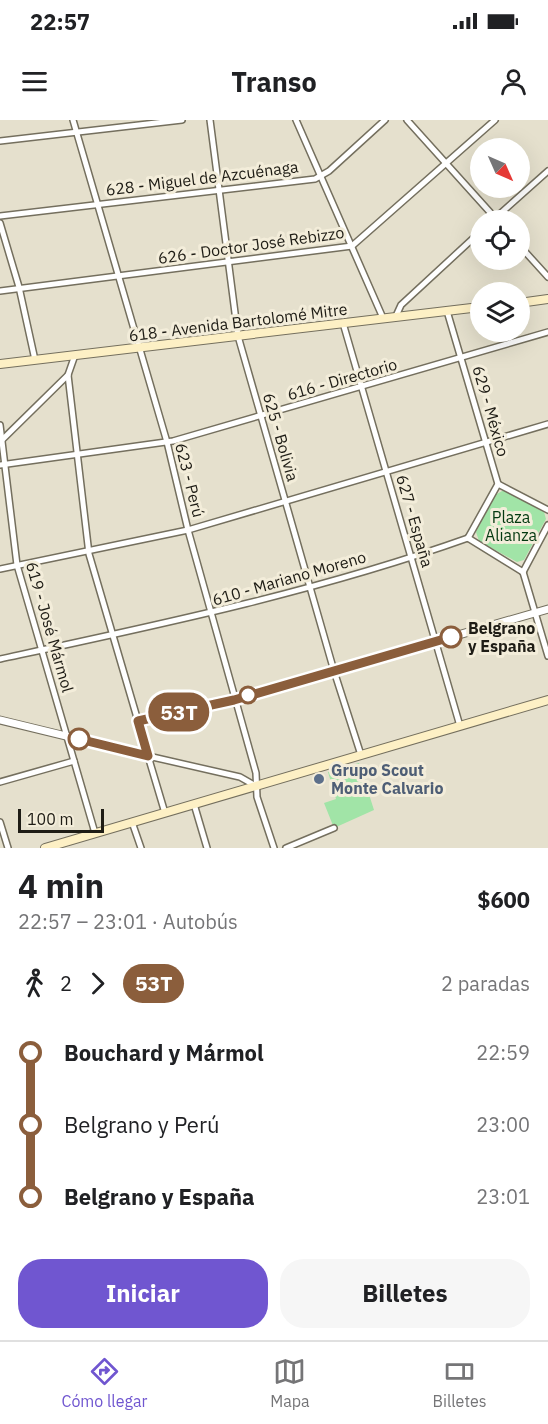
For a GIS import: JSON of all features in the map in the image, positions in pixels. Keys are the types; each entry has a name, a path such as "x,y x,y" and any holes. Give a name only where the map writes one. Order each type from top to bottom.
{"main road":[{"path":"530,301 548,299"},
{"name":"618 - Avenida Bartolomé Mitre","path":"0,364 470,308"},
{"path":"45,848 72,844 95,833 548,700"}],"street":[{"name":"623 - Perú","path":"73,120 167,442 188,530 256,773 256,786 274,848"},
{"path":"0,141 182,120"},
{"name":"625 - Bolivia","path":"210,120 238,336 334,671 361,755"},
{"path":"296,120 383,318"},
{"name":"628 - Miguel de Azcuénaga","path":"0,216 322,176 385,120"},
{"path":"407,120 486,210"},
{"name":"626 - Doctor José Rebizzo","path":"0,291 352,246 495,120"},
{"path":"506,210 548,171"},
{"path":"0,224 19,287 35,360"},
{"path":"396,316 401,304 470,241"},
{"path":"530,257 548,277"},
{"name":"629 - México","path":"447,311 498,484"},
{"name":"627 - España","path":"343,323 460,726"},
{"name":"616 - Directorio","path":"2,465 167,442 548,333"},
{"path":"75,355 68,375 88,550 165,813"},
{"path":"1,442 68,375"},
{"path":"0,569 188,530 548,424"},
{"name":"619 - José Mármol","path":"0,425 2,465 17,565 95,833"},
{"path":"548,510 498,484 468,538 523,572 548,656"},
{"path":"523,572 548,525"},
{"name":"610 - Mariano Moreno","path":"0,659 211,614 411,558 468,538"},
{"path":"138,721 234,700 548,609"},
{"path":"0,720 240,777 256,786"},
{"path":"0,782 74,761"},
{"path":"194,804 207,848"},
{"path":"0,822 8,848"},
{"path":"132,822 141,848"},
{"path":"286,848 334,828"}],"green space":[{"name":"Plaza Alianza","path":"504,490 544,512 546,519 524,560 517,562 479,541 476,532 495,495"},
{"path":"359,763 374,810 334,828 324,803 336,799 328,772"}],"bus line":[{"name":"53T","path":"79,739 148,756 138,721 234,700 451,637"}],"place":[{"name":"Belgrano y España","path":"451,637"},
{"name":"Grupo Scout Monte Calvario","path":"319,779"}]}
